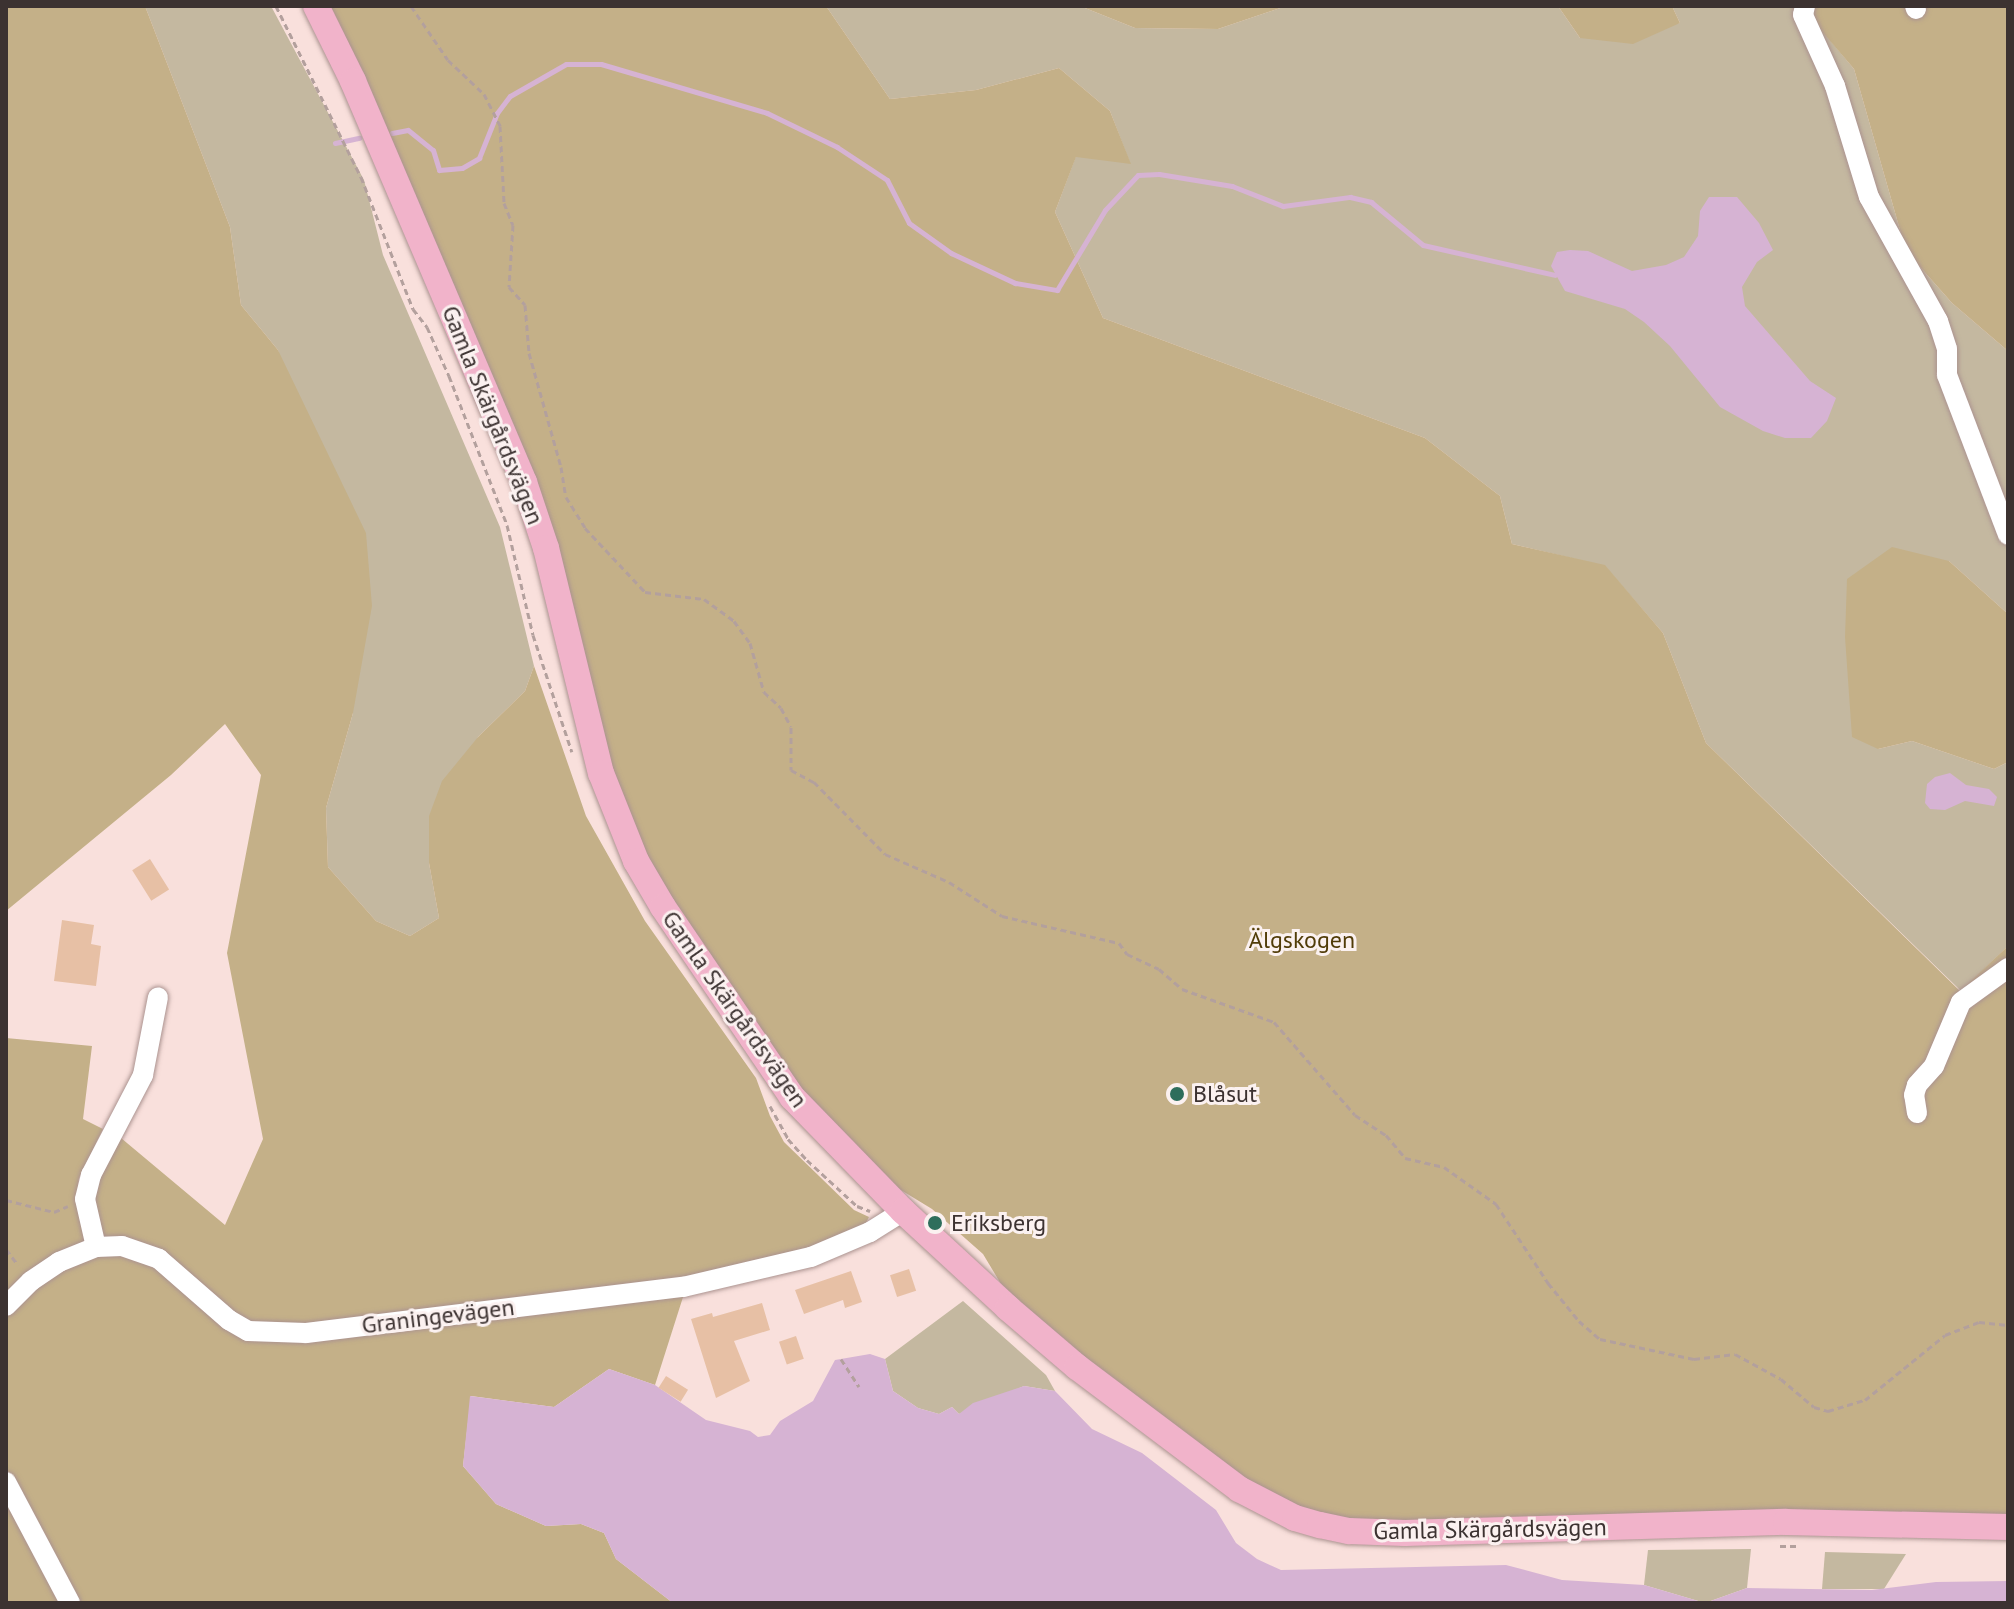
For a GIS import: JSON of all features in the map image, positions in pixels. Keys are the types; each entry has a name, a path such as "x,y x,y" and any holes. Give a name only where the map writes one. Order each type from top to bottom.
{"main road":[{"name":"Gamla Skärgårdsvägen","path":"316,6 353,81 524,482 546,548 601,773 636,861 663,907 792,1097 903,1211 1019,1318 1150,1424 1239,1489 1295,1518 1320,1525 1349,1531 1405,1533 1786,1522 2008,1527"}],"street":[{"path":"1805,6 1803,15 1835,86 1869,197 1938,321 1947,349 1947,375 2008,535"},
{"path":"1917,1113 1914,1095 1917,1085 1934,1066 1961,1002 2008,968"},
{"path":"6,1306 40,1275 96,1247 85,1199 97,1161 143,1075 158,997"},
{"name":"Graningevägen","path":"96,1247 122,1246 159,1259 229,1320 248,1331 295,1334 683,1287 811,1257 870,1232 903,1211"},
{"path":"6,1482 70,1603"}],"path":[{"path":"276,6 361,177"},
{"path":"411,6 448,60 484,94 500,126 504,203 513,225 509,287 525,305 529,353 561,467 566,497 585,528 645,592 704,599 734,621 750,643 764,692 781,708 791,727 791,770 814,782 885,854 949,882 1002,916 1119,943 1127,954 1159,969 1182,989 1274,1022 1355,1115 1386,1135 1405,1158 1444,1167 1496,1204 1548,1283 1579,1321 1600,1339 1694,1359 1735,1354 1781,1379 1814,1407 1828,1411 1865,1400 1945,1335 1979,1322 2008,1325"},
{"path":"6,1200 54,1212 85,1199"},
{"path":"841,1359 859,1387"},
{"path":"1768,1546 1800,1546"}],"shaded area":[{"path":"145,6 271,6 364,180 383,255 500,527 534,666 525,691 478,737 429,863 439,918 410,936 376,921 328,867 326,808 353,713 278,350 241,305 230,227"},
{"path":"826,6 1080,6 1135,28 1218,29 1286,6 1558,6 1580,38 1680,23 1672,6 1811,6 1809,15 1854,69 1906,251 1952,303 2008,351 2008,614 1949,561 1878,749 1912,741 1994,769 2008,762 2008,946 1961,991 1706,743 1663,633 1605,566 1512,544 1500,496 1425,438 1103,318 1055,212 1076,156 1130,163 1110,111 1059,68 976,90 890,99"},
{"path":"1709,197 1737,197 1759,223 1773,250 1757,262 1742,287 1745,306 1810,381 1836,398 1827,421 1811,438 1785,438 1763,431 1720,407 1670,346 1644,322 1625,309 1565,291 1551,266 1557,252 1570,250 1588,251 1632,271 1666,265 1684,257 1698,236 1700,211"},
{"path":"1950,773 1966,785 1989,789 1997,797 1994,806 1965,801 1945,810 1930,809 1925,803 1927,784 1935,777"},
{"path":"963,1301 1046,1375 1055,1391 1024,1386 959,1414 952,1407 939,1414 918,1408 893,1391 885,1359"},
{"path":"870,1354 885,1359 893,1391 918,1408 939,1414 952,1407 959,1414 973,1403 1024,1386 1055,1391 1092,1429 1142,1453 1216,1510 1236,1543 1257,1559 1281,1570 1506,1565 1562,1580 1644,1585 1705,1603 673,1603 616,1559 604,1533 581,1524 546,1526 496,1504 463,1466 470,1396 554,1407 609,1369 655,1385 706,1420 750,1431 758,1437 770,1435 780,1421 813,1401 835,1360"},
{"path":"1751,1549 1747,1588 1705,1603 1644,1585 1648,1550"},
{"path":"1825,1552 1906,1554 1884,1589 1822,1589"},
{"path":"2008,1581 2008,1603 1705,1603 1747,1588 1872,1590 1936,1582"}],"green space":[{"path":"6,6 145,6 230,227 241,305 278,350 366,533 372,606 353,713 326,808 328,867 376,921 410,936 439,918 429,863 429,816 442,781 478,737 525,691 534,666 586,816 645,921 756,1078 770,1116 784,1142 854,1210 869,1217 864,1227 809,1251 680,1281 304,1326 250,1324 233,1315 183,1268 103,1240 94,1203 95,1187 121,1138 225,1225 263,1139 227,953 261,775 225,724 171,775 6,911"},
{"name":"Älgskogen","path":"329,6 826,6 890,99 976,90 1059,68 1110,111 1131,164 1076,157 1055,212 1103,318 1425,438 1500,496 1512,544 1605,565 1663,633 1706,743 1960,991 2008,946 2008,1517 1405,1524 1351,1521 1299,1507 1244,1480 1081,1360 1007,1294 983,1254 932,1209 891,1184 802,1089 673,901 647,855 611,772 556,545"},
{"path":"1080,6 1286,6 1218,29 1135,28"},
{"path":"1558,6 1672,6 1680,23 1633,44 1580,38"},
{"path":"1811,6 2008,6 2008,351 1952,303 1906,251 1854,69 1808,15"},
{"path":"1892,547 1949,561 2008,614 2008,762 1994,769 1912,741 1878,749 1852,737 1845,637 1847,579"},
{"path":"6,1038 92,1046 83,1119 103,1129 79,1178 76,1202 87,1242 6,1298"},
{"path":"96,1253 121,1253 153,1263 246,1337 684,1294 655,1385 609,1369 554,1407 471,1396 463,1466 496,1504 546,1526 581,1524 604,1533 616,1559 673,1603 6,1603 6,1317 34,1288 63,1268"}],"building":[{"path":"150,859 169,890 151,901 132,870"},
{"path":"62,920 94,925 91,944 101,946 96,986 54,981"},
{"path":"909,1269 916,1291 897,1297 890,1275"},
{"path":"851,1271 862,1302 845,1308 843,1300 804,1314 795,1290"},
{"path":"762,1303 770,1330 734,1341 750,1381 716,1398 691,1319 712,1313 713,1317"},
{"path":"796,1336 804,1359 787,1365 779,1342"},
{"path":"666,1376 688,1390 681,1402 659,1388"}],"waterway":[{"path":"392,133 408,130 433,150 439,170 462,168 479,158 497,113 510,96 566,64 601,64 767,113 837,147 887,180 909,223 951,253 1015,283 1057,290 1105,210 1138,175 1159,174 1232,186 1283,206 1350,197 1371,202 1423,245 1555,275"},
{"path":"335,143 359,138"}],"place":[{"name":"Blåsut","path":"1177,1094"},
{"name":"Eriksberg","path":"935,1223"}]}
